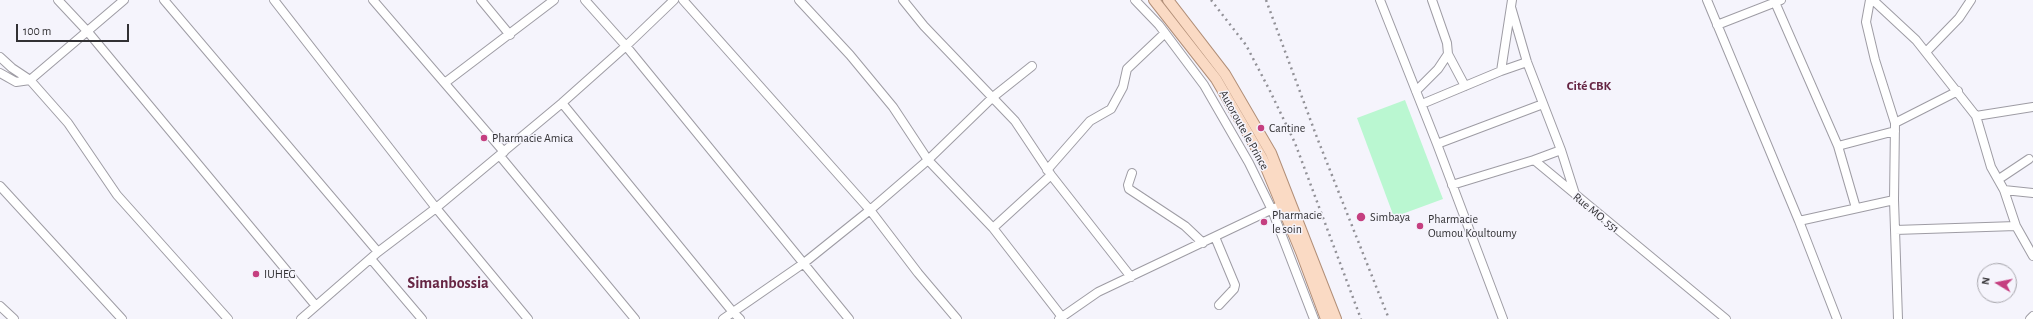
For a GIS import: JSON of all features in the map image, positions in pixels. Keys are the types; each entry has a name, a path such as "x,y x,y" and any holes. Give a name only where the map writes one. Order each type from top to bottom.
{"main road":[{"name":"Autoroute le Prince","path":"1154,0 1216,79 1262,158 1277,207 1326,319"},
{"name":"Autoroute le Prince","path":"1168,0 1225,74 1271,153 1336,319"}],"street":[{"path":"58,0 88,32 312,309 315,319"},
{"path":"0,73 16,82 30,80 124,0"},
{"path":"164,0 378,252"},
{"path":"274,0 436,208 528,319"},
{"path":"373,0 446,82 635,319"},
{"path":"481,0 510,35"},
{"path":"446,82 510,35 554,0"},
{"path":"585,0 626,46 849,319"},
{"path":"301,319 378,252 436,208 562,103 626,46 674,0"},
{"path":"683,0 870,210 918,273 957,319"},
{"path":"799,0 850,55 893,107 928,160 993,228 1061,318 1098,292 1277,207"},
{"path":"903,0 924,26 993,97 1014,121 1049,173 1132,277"},
{"path":"1136,0 1165,32 1204,85 1249,163 1277,207 1314,319"},
{"path":"1380,0 1422,104 1503,319"},
{"path":"1432,0 1447,43 1448,54 1465,86"},
{"path":"1707,0 1799,221 1837,319"},
{"path":"1870,0 1866,22 1875,60 1895,127 1894,200 1898,319"},
{"path":"1873,0 1916,40 1958,91 1976,116 1991,167 2004,190 2016,226 2033,256"},
{"path":"1926,52 1959,18 1971,0"},
{"path":"1717,25 1776,1 1838,146 1856,208"},
{"path":"1512,3 1527,62 1575,195"},
{"path":"1501,71 1512,3"},
{"path":"993,228 1049,173 1090,121 1111,109 1123,87 1127,69 1165,32"},
{"path":"1416,91 1438,69 1448,54"},
{"path":"0,57 12,68 30,80 68,123 117,195 228,319"},
{"path":"1422,104 1501,71 1527,62"},
{"path":"723,319 732,311 804,263 870,210 928,160 993,97 1032,66"},
{"path":"1838,146 1895,127 1958,91"},
{"path":"562,103 740,319"},
{"path":"1437,144 1543,104"},
{"path":"1976,116 2033,107"},
{"path":"1452,185 1534,160 1560,150"},
{"path":"1999,179 2029,159"},
{"name":"Rue MO. 551","path":"1534,160 1726,319"},
{"path":"1132,173 1128,189 1186,226 1203,243"},
{"path":"0,186 122,319"},
{"path":"2004,190 2033,193"},
{"path":"1799,221 1894,200"},
{"path":"1895,230 2016,226"},
{"path":"1215,237 1234,285 1234,289 1219,305"},
{"path":"371,259 422,319"},
{"path":"0,306 14,319"},
{"path":"2030,319 2033,316"}],"green space":[{"path":"1405,100 1443,199 1394,217 1357,118"}],"railway":[{"path":"1211,0 1246,45 1295,143 1361,319"},
{"path":"1266,0 1316,135 1389,319"}],"place":[{"name":"Cantine","path":"1261,128"},
{"name":"Pharmacie Amica","path":"484,138"},
{"name":"Simbaya","path":"1361,217"},
{"name":"Pharmacie le soin","path":"1264,222"},
{"name":"Pharmacie Oumou Koultoumy","path":"1420,226"},
{"name":"IUHEG","path":"256,274"}],"district":[{"name":"Cité CBK","path":"1589,86"},
{"name":"Simanbossia","path":"448,283"}]}
